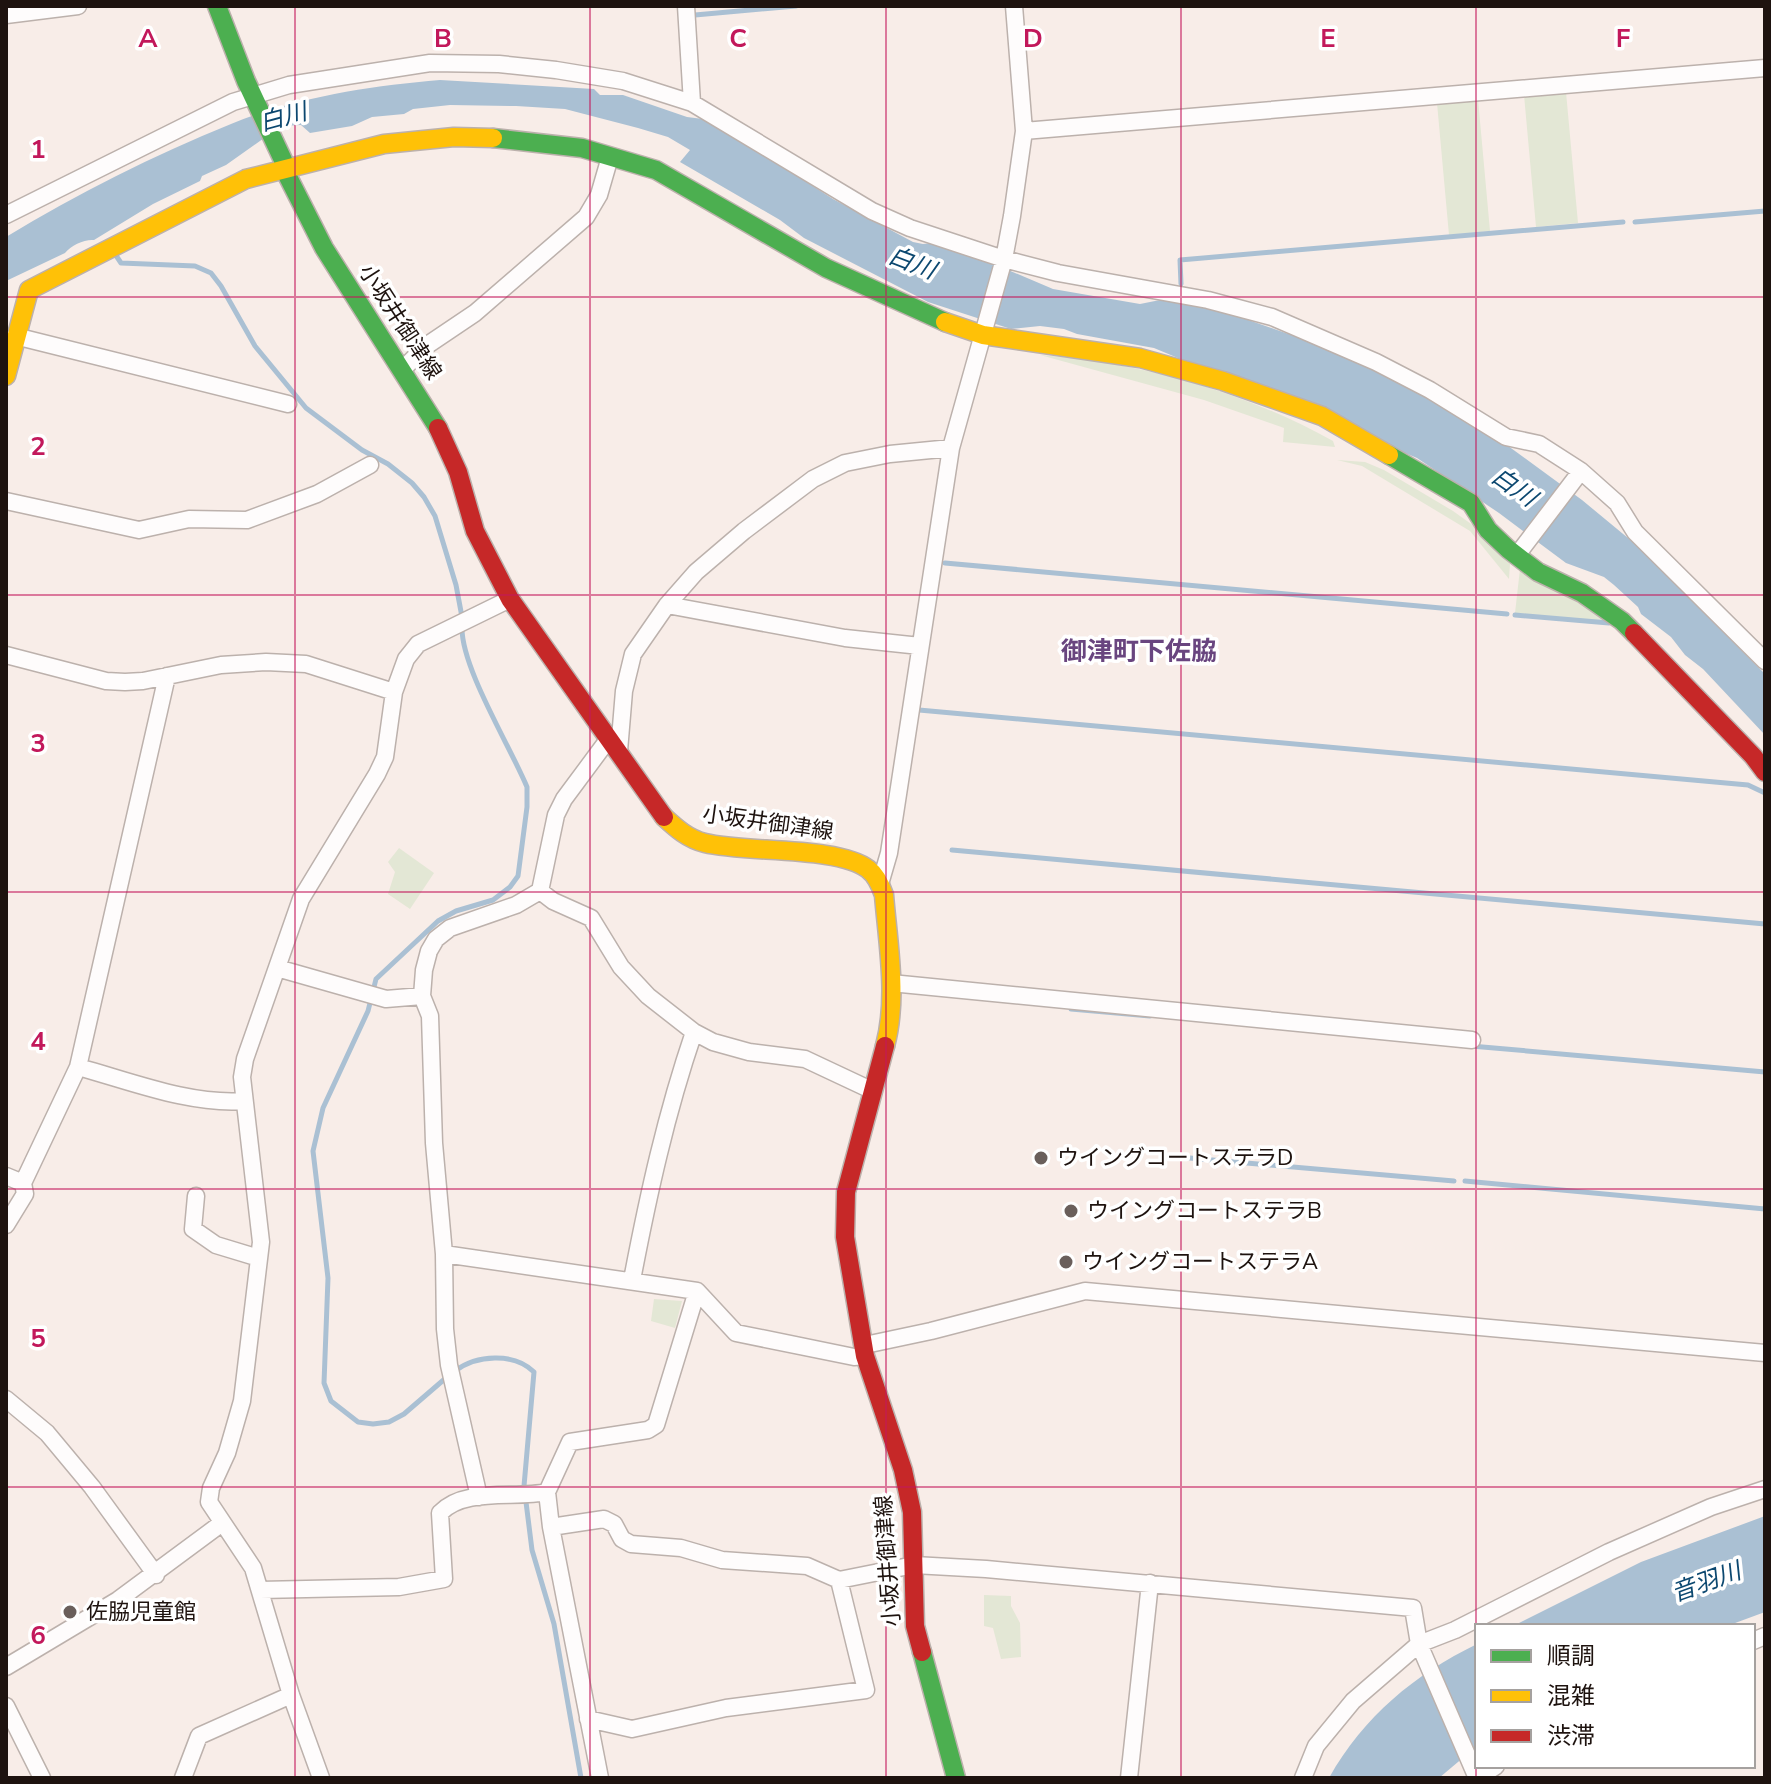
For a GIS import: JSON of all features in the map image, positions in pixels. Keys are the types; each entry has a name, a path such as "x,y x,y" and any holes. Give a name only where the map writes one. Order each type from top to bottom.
{"main road":[{"name":"小坂井御津線","path":"217,6 255,99 324,248 439,429 458,472 475,531 487,558 510,599 659,812 682,833 704,843 842,858 868,869 880,884 884,895 891,983 889,1030 846,1192 845,1237 865,1350 903,1470 912,1512 915,1626 956,1778"},
{"path":"6,376 29,290 246,179 284,164 384,144 454,137 517,139 582,148 656,170 814,261 929,317 1140,358 1223,381 1322,416 1471,503 1488,530 1520,552 1546,576 1582,593 1622,621 1765,772"}],"street":[{"path":"6,15 78,6"},
{"path":"686,6 692,103"},
{"path":"880,884 889,853 951,448 1003,261 1024,131 1014,6"},
{"path":"6,215 131,151 289,85 430,63 499,64 623,81 692,103 872,211 910,228 1003,261 1208,300 1272,317 1376,362 1430,390 1506,437 1539,444 1617,503 1635,532 1765,661"},
{"path":"1024,131 1765,68"},
{"path":"402,370 426,346 487,303 586,217 599,195 610,157"},
{"path":"15,336 288,404"},
{"path":"479,1497 449,1365 445,1329 444,1254 434,1143 430,1016 422,996 429,951 436,939 450,928 516,905 540,891 556,815 614,744 633,654 667,605 708,562 813,479 845,463 890,454 951,448"},
{"path":"6,501 139,530 189,519 247,520 317,494 370,465"},
{"path":"1520,552 1580,473"},
{"path":"321,1778 291,1695 253,1568 209,1502 211,1488 227,1453 242,1401 261,1242 242,1077 245,1059 301,899 385,757 394,692 406,659 418,644 510,599"},
{"path":"667,605 845,638 920,646"},
{"path":"6,655 106,681 143,681 221,665 266,662 306,664 394,692"},
{"path":"6,1225 25,1194 23,1183 78,1067 167,676"},
{"path":"540,891 553,901 591,918 621,967 648,996 694,1032 713,1042 749,1052 805,1059 871,1090"},
{"path":"277,968 386,999 422,996"},
{"path":"891,983 1472,1040"},
{"path":"632,1280 651,1178 672,1097 694,1032"},
{"path":"78,1067 170,1092 225,1103 244,1101"},
{"path":"6,1176 23,1183"},
{"path":"196,1196 193,1229 216,1245 259,1258"},
{"path":"444,1254 697,1291 736,1333 854,1357 865,1350 931,1331 1085,1291 1765,1353"},
{"path":"600,1778 551,1527 541,1493 570,1442 648,1430 656,1425 697,1291"},
{"path":"6,1399 47,1433 92,1487 156,1575"},
{"path":"1303,1778 1316,1746 1353,1701 1421,1647 1609,1552 1711,1507 1765,1489"},
{"path":"260,1590 399,1587 444,1579 440,1513 448,1505 479,1497 541,1493"},
{"path":"551,1527 604,1519 614,1524 622,1539 631,1544 681,1548 722,1560 807,1566 839,1580 914,1565 1413,1608 1421,1647 1476,1775"},
{"path":"6,1667 156,1575 222,1523"},
{"path":"588,1719 632,1729 726,1708 866,1690 839,1580"},
{"path":"1129,1778 1150,1583"},
{"path":"183,1778 199,1736 291,1695"},
{"path":"6,1706 42,1778"}],"green space":[{"path":"1566,92 1578,223 1536,227 1524,95"},
{"path":"1478,99 1490,231 1449,235 1437,103"},
{"path":"1040,355 1116,364 1191,382 1264,408 1333,441 1335,447 1283,442 1284,428 1204,400"},
{"path":"1337,460 1365,462 1384,470 1453,511 1474,526 1510,564 1509,579 1470,531 1362,466"},
{"path":"1520,569 1613,623 1515,613"},
{"path":"399,848 434,873 410,909 388,894 395,872 388,862"},
{"path":"654,1299 682,1301 675,1328 651,1321"},
{"path":"984,1595 1011,1596 1011,1606 1020,1623 1021,1657 1001,1659 993,1628 984,1626"}],"water":[{"name":"白川","path":"440,80 594,89 600,95 623,95 687,117 703,119 833,199 913,242 942,242 1053,289 1140,304 1160,300 1214,308 1297,337 1385,375 1504,443 1634,543 1765,674 1765,735 1671,637 1641,614 1638,607 1604,577 1566,563 1417,458 1154,348 1064,329 1040,326 1011,329 928,302 804,238 780,220 680,162 690,150 668,137 565,109 450,105 372,117 352,126 310,133 301,125 281,126 226,165 202,176 200,181 153,204 94,240 78,243 65,253 6,281 6,237 88,191 173,149 231,124 308,100 361,89"},
{"name":"音羽川","path":"1765,1516 1765,1612 1732,1624 1517,1624 1641,1562"},
{"path":"1475,1645 1475,1748 1439,1778 1329,1778 1358,1735 1392,1699"}],"waterway":[{"path":"695,15 796,6"},
{"path":"1635,222 1765,211"},
{"path":"1181,284 1180,260 1623,222"},
{"path":"117,257 121,263 195,266 211,273 255,346 306,408 362,450 388,464 424,497 435,516 456,585 462,617"},
{"path":"945,563 1507,614"},
{"path":"1515,615 1609,623"},
{"path":"447,1377 404,1414 389,1422 358,1422 331,1401 324,1383 328,1278 313,1151 323,1108 368,1011 376,979 438,921 456,911 493,900 518,876 527,787 469,663 462,627"},
{"path":"919,710 1748,785 1765,793"},
{"path":"952,850 1765,924"},
{"path":"1071,1009 1150,1016"},
{"path":"1471,1046 1765,1072"},
{"path":"1167,1156 1454,1181"},
{"path":"1465,1181 1765,1209"},
{"path":"455,1371 473,1362 495,1358 516,1361 534,1372 524,1486 532,1550 554,1624 581,1778"}],"traffic: fast":[{"path":"217,6 246,81 283,160 284,169 324,248 438,428"},
{"path":"493,138 582,148 656,170 826,268 945,322"},
{"path":"1389,455 1471,503 1488,530 1508,549 1538,572 1582,593 1634,633"},
{"path":"922,1652 956,1778"}],"traffic: slow":[{"path":"6,376 29,290 246,179 384,144 454,137 493,138"},
{"path":"945,322 983,335 1140,358 1223,381 1322,416 1389,455"},
{"path":"664,817 688,836 705,843 814,853 854,862 871,871 884,895 890,952 891,1009 885,1046"}],"traffic: jam":[{"path":"438,428 458,472 475,531 510,599 664,817"},
{"path":"1634,633 1765,772"},
{"path":"885,1046 846,1192 845,1237 865,1356 903,1470 912,1512 915,1626 922,1652"}],"place":[{"name":"ウイングコートステラD","path":"1041,1158"},
{"name":"ウイングコートステラB","path":"1071,1211"},
{"name":"ウイングコートステラA","path":"1066,1262"},
{"name":"佐脇児童館","path":"70,1612"}],"district":[{"name":"御津町下佐脇","path":"1139,651"}]}
